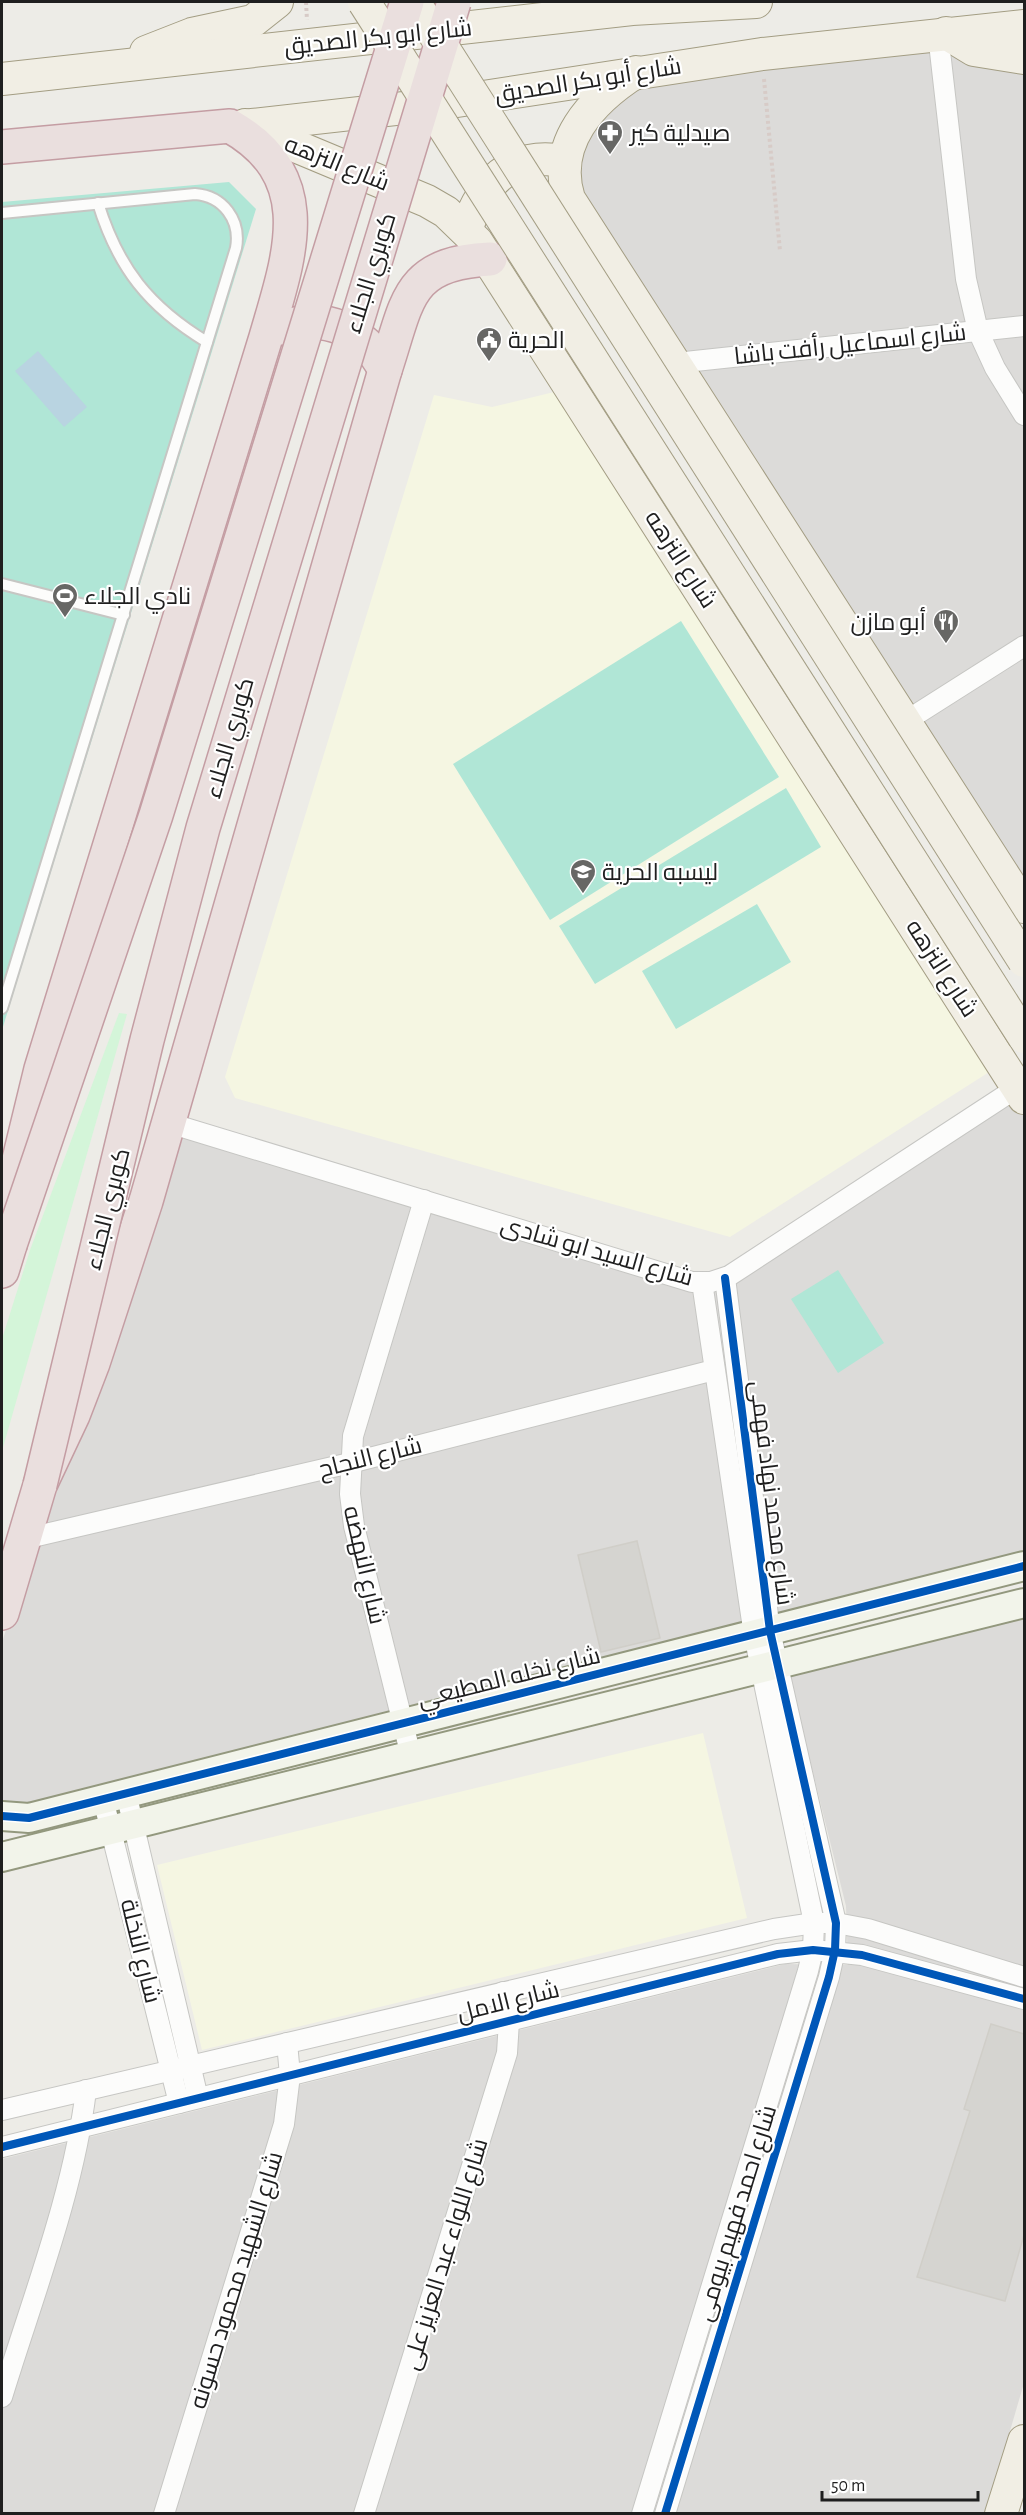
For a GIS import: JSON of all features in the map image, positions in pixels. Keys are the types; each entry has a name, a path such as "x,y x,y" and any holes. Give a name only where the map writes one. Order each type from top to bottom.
{"highway":[{"name":"كوبري الجلاء","path":"6,1258 156,815 406,2"},
{"name":"كوبري الجلاء","path":"40,1485 147,1040 203,828 453,2"},
{"path":"2,147 237,126 275,166 286,187 291,211 292,236 288,260 266,337 41,1070 14,1180 6,1258"},
{"path":"2,1612 40,1485 73,1415 93,1363 169,1124 385,370 406,306 418,285 436,270 459,261 490,259"},
{"path":"266,337 278,329 298,323 334,324 359,337 379,357 385,370"}],"main road":[{"path":"114,67 181,38 253,21 277,2"},
{"path":"364,2 1024,1037"},
{"path":"414,2 1024,961"},
{"name":"شارع ابو بكر الصديق","path":"2,79 628,5 756,2"},
{"path":"942,33 1024,26"},
{"path":"942,33 974,50 1024,58"},
{"name":"شارع أبو بكر الصديق","path":"237,126 431,105 762,54 942,33"},
{"path":"636,72 594,107 571,140 564,161 566,187 575,210 676,363 1024,907"},
{"name":"شارع النزهه","path":"237,126 413,194 446,212 490,259 1021,1092"},
{"path":"466,231 476,203 484,190 506,170 534,159 548,158 564,161"},
{"path":"1006,2510 1024,2441"}],"street":[{"path":"942,33 966,279 978,331 995,368 1024,415"},
{"name":"شارع اسماعيل رأفت باشا","path":"676,363 1024,326"},
{"path":"906,721 1024,646"},
{"name":"شارع السيد ابو شادى","path":"169,1124 692,1282 702,1282 725,1278 1021,1092"},
{"name":"شارع النهضه","path":"411,1756 354,1526 350,1494 350,1463 360,1410 424,1200"},
{"name":"شارع محمد نهاد فهمى","path":"725,1278 762,1633"},
{"name":"شارع محمد نهاد فهمى","path":"702,1282 714,1370 814,1923"},
{"name":"شارع النجاح","path":"24,1539 350,1463 714,1370"},
{"name":"شارع نخله المطيعي","path":"2,1816 29,1818 1024,1566"},
{"path":"2,1857 1024,1603"},
{"name":"شارع محمد نهاد فهمى","path":"769,1667 836,1923"},
{"name":"شارع النخلة","path":"115,1796 171,2070 188,2100"},
{"name":"شارع النخلة","path":"122,1827 190,2066 188,2100"},
{"name":"شارع الامل","path":"2,2110 774,1929 814,1923 836,1923 868,1929 1024,1977"},
{"name":"شارع احمد فهيم بيومى","path":"642,2514 813,1950 814,1923"},
{"name":"شارع احمد فهيم بيومى","path":"665,2514 829,1977 835,1950 836,1923"},
{"name":"شارع الامل","path":"2,2147 778,1954 835,1950 862,1954 1024,1999"},
{"name":"شارع اللواء عبد العزيز على","path":"364,2514 507,2054 509,2021 503,1992"},
{"name":"شارع الشهيد محمود حسونه","path":"164,2514 284,2124 290,2075 287,2043"},
{"path":"2,2397 67,2184 81,2127 86,2090"}],"lane":[{"path":"2,213 195,194 219,200 235,223 238,240 2,1008"},
{"path":"98,203 107,232 121,260 138,285 181,326 207,342"},
{"path":"2,584 124,615"}],"path":[{"path":"762,54 780,251"}],"shaded area":[{"path":"957,48 1024,67 1024,886 581,195 575,167 590,127 622,95 645,84"},
{"name":"ليسبه الحرية","path":"554,392 997,1067 730,1237 235,1098 225,1077 434,395 492,407"},
{"path":"1014,1096 1024,1112 1024,1562 2,1810 2,1642 172,1128 694,1290"},
{"path":"1024,1612 1024,2383 986,2513 2,2513 2,2159 785,1964 848,1965 846,1906 788,1672"},
{"path":"703,1733 747,1918 202,2050 157,1865"}],"green space":[{"name":"نادي الجلاء","path":"229,182 256,209 2,1030 2,202"},
{"path":"681,621 779,777 550,920 453,764"},
{"path":"786,788 821,847 595,984 559,926"},
{"path":"757,904 791,962 676,1029 642,971"},
{"path":"119,1013 127,1014 2,1451 2,1339 30,1250"},
{"path":"838,1270 884,1343 838,1373 791,1299"}],"water":[{"path":"38,351 87,407 64,427 15,371"}],"building":[{"path":"637,1541 660,1638 601,1652 578,1555"},
{"path":"991,2024 1024,2034 1024,2235 1005,2301 917,2277 970,2111 964,2109"}],"cycle path":[{"path":"665,2514 829,1977 835,1950 836,1923 770,1631 725,1278"},
{"path":"2,1816 29,1818 1024,1566"},
{"path":"2,2147 778,1954 813,1950 862,1955 1024,1999"}],"place":[{"name":"صيدلية كير","path":"610,156"},
{"name":"الحرية","path":"489,363"},
{"name":"نادي الجلاء","path":"65,619"},
{"name":"أبو مازن","path":"946,645"},
{"name":"ليسبه الحرية","path":"583,895"}]}
